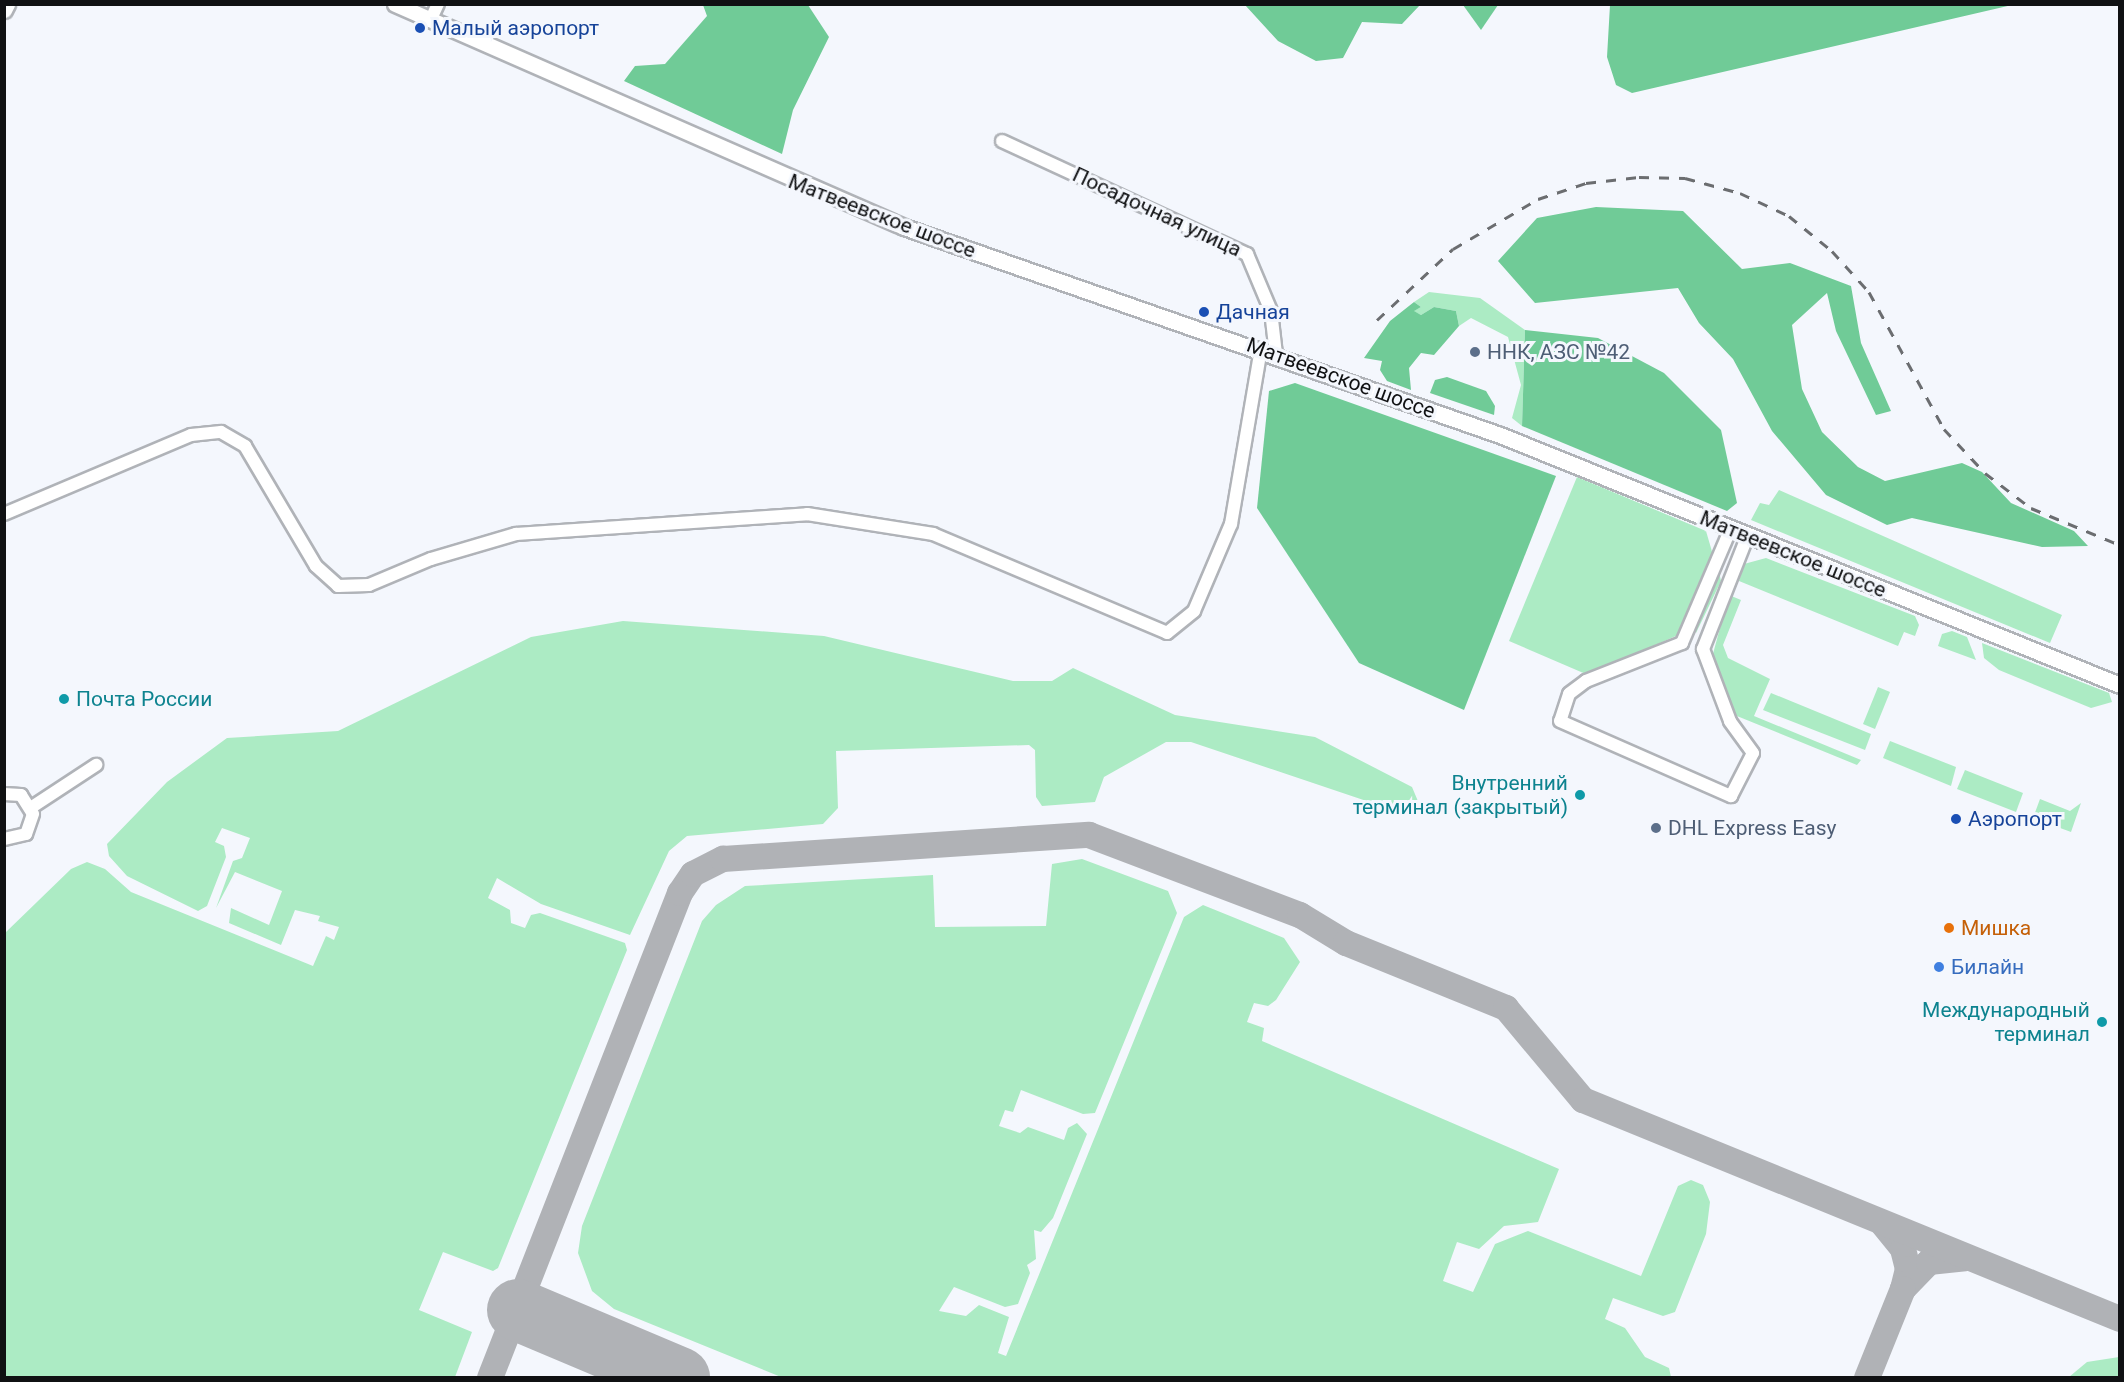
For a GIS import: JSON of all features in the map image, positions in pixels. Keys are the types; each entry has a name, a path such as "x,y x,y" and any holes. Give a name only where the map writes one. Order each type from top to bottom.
{"main road":[{"path":"4,10 7,4"},
{"name":"Матвеевское шоссе","path":"395,4 904,227 1276,354 1500,435 2120,685"}],"street":[{"path":"430,21 438,4"},
{"name":"Посадочная улица","path":"1002,141 1247,254 1270,311 1276,354"},
{"path":"4,514 191,435 221,432 245,446 316,566 345,587 369,585 431,559 516,534 807,514 933,534 1167,633 1194,611 1231,524 1261,349"},
{"path":"1731,528 1682,643 1586,681 1569,694 1560,721 1731,796 1753,753 1730,721 1703,650 1748,535"},
{"path":"32,807 96,765"},
{"path":"4,839 26,834 33,821 32,807 21,795 5,793"}],"green space":[{"path":"1610,4 2012,5 1632,93 1616,85 1607,57"},
{"path":"703,5 808,5 829,37 793,110 782,154 624,81 635,66 665,64 707,16"},
{"path":"1245,5 1420,5 1402,24 1362,22 1343,58 1316,61 1278,41"},
{"path":"1463,5 1498,5 1481,30"},
{"path":"1596,207 1683,211 1742,269 1790,263 1851,286 1861,343 1891,411 1876,415 1836,331 1827,293 1792,325 1802,389 1822,432 1858,467 1885,481 1962,463 1982,472 2011,503 2074,531 2088,546 2042,547 1912,518 1887,525 1826,495 1772,431 1733,359 1699,323 1678,288 1535,303 1498,261 1537,218"},
{"path":"1429,292 1480,298 1525,330 1522,426 1512,418 1521,385 1508,337 1471,318 1459,326 1456,311 1434,307 1421,315 1413,311 1421,307 1414,302"},
{"path":"1414,302 1421,307 1414,311 1421,315 1434,307 1456,311 1459,326 1434,355 1421,353 1409,368 1411,390 1387,381 1380,370 1382,361 1364,358 1390,321"},
{"path":"1525,330 1598,338 1664,373 1721,430 1737,503 1727,511 1522,426"},
{"path":"1447,377 1486,391 1495,406 1494,415 1430,393 1435,380"},
{"path":"1295,383 1556,476 1464,710 1359,663 1257,508 1269,391"},
{"path":"1577,477 1706,531 1713,555 1678,635 1588,675 1509,641"},
{"path":"1779,490 2062,615 2050,643 1751,520 1760,503 1769,505"},
{"path":"1766,558 1915,616 1919,625 1915,636 1904,632 1898,646 1739,581 1744,564"},
{"path":"1719,572 1721,581 1696,633 1695,628"},
{"path":"1729,595 1741,600 1723,645 1728,658 1770,679 1754,716 1861,760 1857,765 1732,714 1711,661"},
{"path":"623,621 824,636 1013,681 1052,681 1073,668 1175,715 1315,737 1412,787 1420,806 1411,816 1191,742 1166,742 1104,777 1095,802 1042,806 1036,797 1035,750 1029,745 836,751 838,808 823,824 687,836 669,851 630,935 541,904 497,878 488,898 510,910 511,923 525,928 531,915 540,913 625,943 627,950 498,1268 493,1271 443,1252 419,1310 472,1332 455,1377 5,1377 5,933 71,869 87,862 105,869 131,892 313,966 326,936 334,940 339,927 318,921 320,916 295,910 281,945 229,923 231,908 269,925 282,891 235,872 216,908 233,861 242,858 250,838 222,828 215,842 224,846 226,857 207,906 198,911 127,876 109,856 107,844 167,782 227,738 338,731 531,637"},
{"path":"1952,631 1967,637 1976,660 1938,646 1942,634"},
{"path":"1982,643 2109,693 2112,702 2091,708 1999,670 1984,658"},
{"path":"1878,687 1890,692 1875,729 1863,724"},
{"path":"1771,693 1871,734 1865,750 1763,710"},
{"path":"1890,741 1956,767 1951,786 1883,758"},
{"path":"1965,770 2023,793 2016,812 1957,789"},
{"path":"2040,799 2070,811 2081,803 2071,832 2033,818"},
{"path":"1082,859 1168,891 1177,913 1095,1113 1083,1114 1021,1090 1013,1112 1005,1110 999,1126 1020,1133 1028,1127 1064,1140 1068,1128 1077,1123 1087,1134 1053,1218 1041,1232 1034,1230 1036,1259 1027,1265 1030,1273 1018,1304 1005,1307 954,1287 939,1311 966,1316 979,1305 1009,1317 998,1353 1006,1356 1184,917 1203,905 1284,938 1300,962 1276,1000 1268,1006 1254,1003 1247,1022 1264,1028 1262,1041 1559,1169 1538,1222 1504,1226 1479,1249 1457,1242 1443,1281 1473,1292 1495,1244 1528,1231 1641,1276 1678,1186 1691,1180 1703,1185 1710,1202 1706,1234 1675,1312 1663,1316 1613,1298 1605,1319 1625,1328 1645,1357 1669,1368 1671,1377 781,1377 614,1309 592,1291 578,1253 582,1226 702,921 716,905 745,886 933,875 935,927 1046,926 1052,864"},
{"path":"2119,1357 2119,1377 2069,1377 2087,1362"}],"taxiway":[{"path":"490,1378 680,893 693,874 723,859 1089,835 1300,915 1346,943 1506,1008 1583,1100 2120,1319"},
{"path":"1883,1224 1903,1249 1908,1269 1903,1289 1929,1262 1965,1258"},
{"path":"1867,1378 1903,1289"}],"runway":[{"path":"518,1310 679,1378"}],"railway":[{"path":"1377,320 1453,249 1538,199 1586,183 1639,177 1685,178 1740,193 1789,216 1832,251 1869,292 1944,429 1985,473 2031,508 2120,545"}],"place":[{"name":"Малый аэропорт","path":"420,28"},
{"name":"Дачная","path":"1204,312"},
{"name":"ННК, АЗС №42","path":"1475,352"},
{"name":"Почта России","path":"64,699"},
{"name":"Внутренний терминал (закрытый)","path":"1580,795"},
{"name":"Аэропорт","path":"1956,819"},
{"name":"DHL Express Easy","path":"1656,828"},
{"name":"Мишка","path":"1949,928"},
{"name":"Билайн","path":"1939,967"},
{"name":"Международный терминал","path":"2102,1022"}]}
